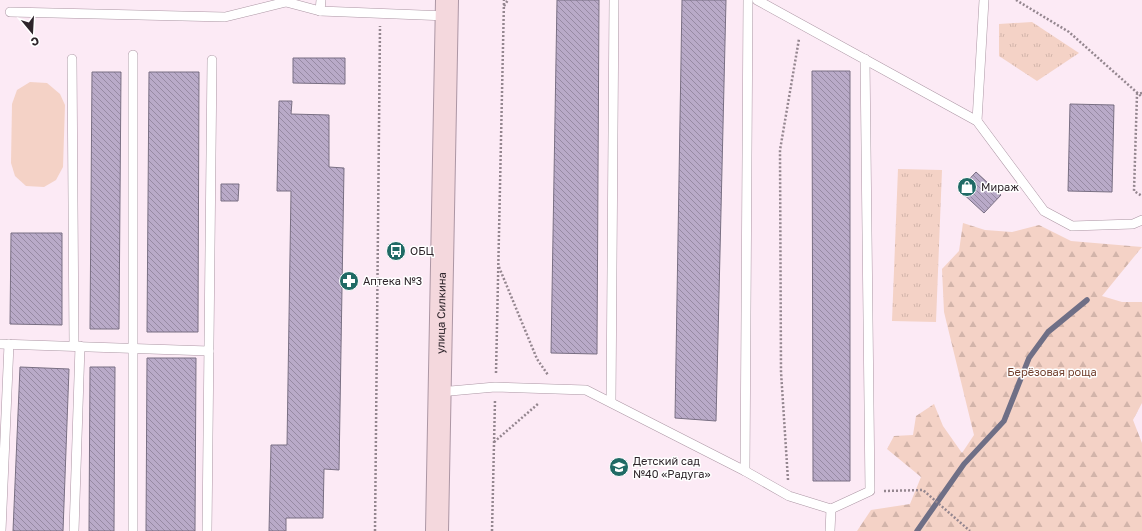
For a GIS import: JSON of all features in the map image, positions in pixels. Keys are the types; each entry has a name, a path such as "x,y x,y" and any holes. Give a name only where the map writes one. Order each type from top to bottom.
{"main road":[{"name":"улица Силкина","path":"436,531 447,8"}],"lane":[{"path":"320,11 321,0"},
{"path":"611,402 614,0"},
{"path":"745,470 748,0"},
{"path":"757,0 977,121 1044,210 1072,226 1133,224 1142,220"},
{"path":"977,121 984,0"},
{"path":"10,12 225,17 285,1 320,11 380,14 447,8"},
{"path":"133,55 133,531"},
{"path":"72,59 77,346 74,531"},
{"path":"439,392 495,387 586,390 745,470 789,496 831,510 870,491 865,59"},
{"path":"207,531 212,60"},
{"path":"1,531 5,344 209,351"},
{"path":"830,531 831,510"}],"path":[{"path":"492,531 504,0"},
{"path":"504,7 508,0"},
{"path":"1016,0 1069,32 1142,97"},
{"path":"375,531 380,14"},
{"path":"789,496 781,372 780,150 801,24"},
{"path":"1137,94 1142,93"},
{"path":"1137,94 1134,191 1142,196"},
{"path":"494,442 520,418 557,389 537,359 498,265"},
{"path":"870,491 923,490 970,531"}],"green space":[{"path":"1032,22 1079,53 1037,81 999,56 999,24"},
{"path":"30,82 47,83 60,94 65,105 63,167 56,180 44,187 26,186 15,176 11,163 12,104 17,90"},
{"path":"898,169 942,170 936,322 892,321"},
{"name":"Берёзовая роща","path":"963,223 985,230 1012,232 1039,225 1071,241 1142,247 1102,296 1122,302 1142,302 1142,403 1133,420 1142,443 1142,531 857,531 871,510 910,504 921,477 887,449 894,436 913,435 916,416 934,404 943,426 962,453 974,435 944,312 942,269 959,251"}],"building":[{"path":"557,0 599,0 597,354 551,353"},
{"path":"682,0 726,0 716,421 675,418"},
{"path":"293,58 345,58 345,84 293,83"},
{"path":"812,71 850,71 850,481 813,481"},
{"path":"92,72 121,72 119,329 90,329"},
{"path":"149,72 199,72 198,332 147,332"},
{"path":"279,101 292,101 291,114 329,115 329,167 344,168 339,470 324,469 323,518 286,518 286,531 269,531 271,445 287,445 291,191 277,191"},
{"path":"1070,104 1114,105 1112,192 1068,191"},
{"path":"976,172 1001,195 984,213 959,190"},
{"path":"221,184 239,184 238,201 221,201"},
{"path":"11,233 62,233 62,325 10,324"},
{"path":"147,358 196,358 195,531 146,531"},
{"path":"20,367 69,369 63,531 13,531"},
{"path":"90,367 115,367 114,531 89,531"}],"waterway":[{"path":"917,531 964,464 1004,421 1029,358 1048,332 1087,300"}],"place":[{"name":"Мираж","path":"967,187"},
{"name":"ОБЦ","path":"396,251"},
{"name":"Аптека №3","path":"349,281"},
{"name":"Детский сад №40 «Радуга»","path":"619,467"}]}
